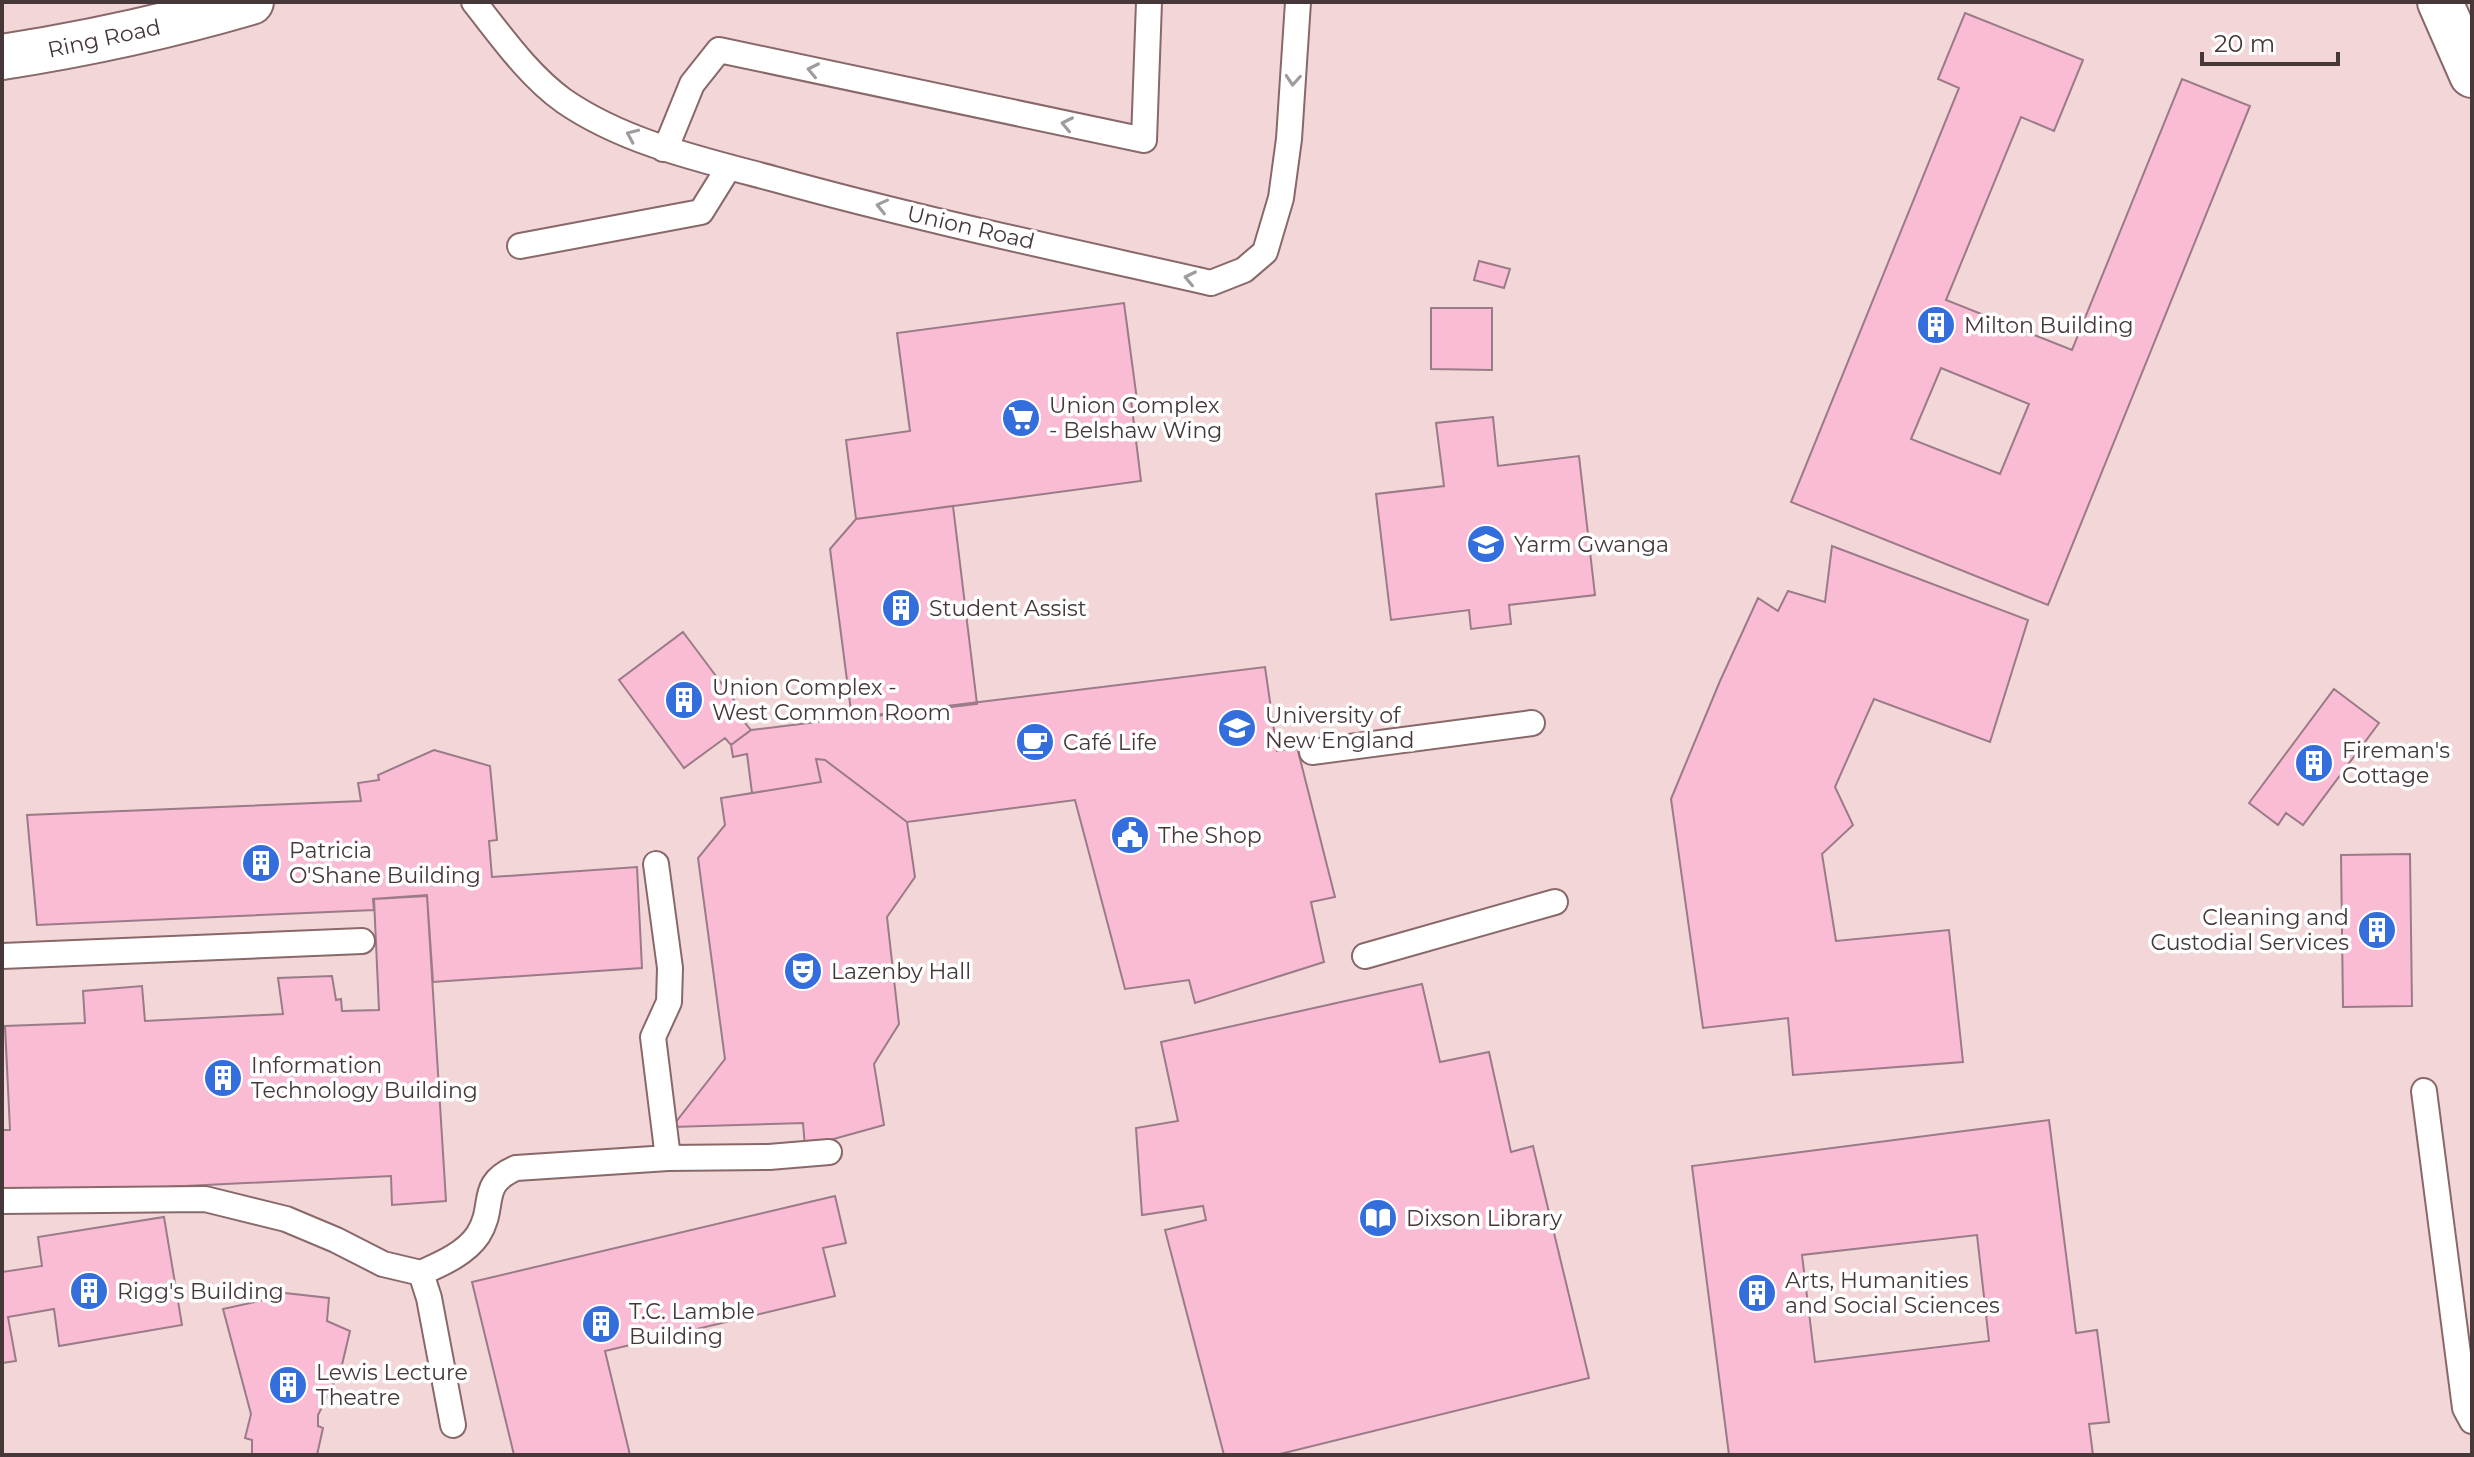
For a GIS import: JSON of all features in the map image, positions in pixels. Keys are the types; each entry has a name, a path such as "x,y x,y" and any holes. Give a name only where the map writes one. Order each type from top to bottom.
{"street":[{"name":"Ring Road","path":"2,57 76,45 185,21 251,2"},
{"path":"2440,2 2472,75"}],"lane":[{"name":"Union Road","path":"474,2 525,65 564,101 612,127 663,149 825,193 1211,283 1244,270 1265,252 1281,198 1289,139 1298,2"},
{"path":"663,149 692,84 719,50 1144,140 1149,2"},
{"path":"520,246 701,212 729,167"},
{"path":"1312,752 1532,723"},
{"path":"656,864 670,968 669,1002 653,1037 668,1158"},
{"path":"1365,956 1555,902"},
{"path":"2,956 362,941"},
{"path":"2424,1091 2465,1408 2472,1421"},
{"path":"2,1201 205,1199 286,1219 383,1264 421,1273 451,1259 477,1236 485,1218 492,1183 501,1174 516,1168 829,1152"},
{"path":"421,1273 429,1298 453,1425"}],"shaded area":[{"name":"University of New England","path":"2,2 2472,2 2472,1455 2,1455"}],"building":[{"name":"Milton Building","path":"1965,13 2083,60 2054,131 2021,117 1946,300 2072,350 2182,79 2250,106 2048,605 1791,502 1959,88 1938,79","holes":["1941,368 2029,404 2000,474 1911,439"]},
{"path":"1479,261 1510,269 1504,288 1474,280"},
{"name":"Union Complex - Belshaw Wing","path":"1124,303 1137,400 1131,400 1141,481 856,519 846,440 910,431 897,333"},
{"path":"1431,308 1492,308 1492,370 1431,369"},
{"name":"Yarm Gwanga","path":"1493,417 1498,466 1579,456 1595,595 1509,605 1511,624 1471,629 1469,610 1391,620 1376,494 1444,486 1436,423"},
{"name":"Student Assist","path":"953,506 977,704 852,719 830,549 856,519"},
{"path":"1832,546 2028,620 1990,742 1874,699 1835,787 1853,825 1822,854 1836,941 1949,930 1963,1062 1793,1075 1788,1018 1703,1028 1671,799 1758,598 1778,611 1788,591 1825,602"},
{"name":"Union Complex - West Common Room","path":"683,632 749,720 745,723 751,730 731,745 725,738 684,768 619,680"},
{"path":"1265,667 1277,751 1297,747 1335,897 1311,902 1324,962 1195,1003 1189,980 1125,989 1075,800 907,822 825,760 816,759 821,782 752,793 747,754 733,757 731,745 751,730"},
{"name":"Fireman's Cottage","path":"2334,689 2379,723 2303,825 2286,813 2278,825 2249,803"},
{"name":"Patricia O'Shane Building","path":"434,750 490,766 497,840 489,841 492,877 637,867 642,968 433,982 427,895 373,899 374,910 37,925 27,815 361,801 358,783 379,780 378,775"},
{"name":"Lazenby Hall","path":"816,759 825,760 907,822 915,877 887,917 899,1024 874,1064 884,1125 805,1147 803,1123 672,1127 725,1059 698,858 725,825 721,798 821,782"},
{"name":"Cleaning and Custodial Services","path":"2410,854 2412,1006 2343,1007 2341,855"},
{"name":"Information Technology Building","path":"427,896 446,1201 392,1205 391,1176 2,1195 2,1130 10,1130 5,1026 85,1023 83,991 142,986 145,1021 283,1014 278,978 332,976 336,1000 341,999 342,1011 379,1010 374,899"},
{"name":"Dixson Library","path":"1422,984 1440,1062 1489,1052 1511,1152 1533,1146 1589,1378 1276,1455 1224,1455 1165,1230 1206,1220 1203,1206 1142,1215 1136,1128 1178,1121 1161,1042"},
{"name":"Arts, Humanities and Social Sciences","path":"2049,1120 2076,1333 2097,1330 2109,1422 2089,1424 2093,1455 1729,1455 1692,1166","holes":["1977,1235 1989,1341 1815,1362 1802,1255"]},
{"name":"T.C. Lamble Building","path":"835,1196 846,1243 823,1248 835,1296 605,1351 630,1455 514,1455 472,1282"},
{"name":"Rigg's Building","path":"164,1217 182,1325 59,1346 54,1309 8,1317 16,1361 2,1363 2,1272 42,1266 38,1237"},
{"name":"Lewis Lecture Theatre","path":"267,1291 329,1298 327,1321 350,1331 341,1369 318,1415 318,1426 323,1428 317,1455 252,1455 252,1440 245,1438 251,1414 223,1309 268,1299"}],"place":[{"name":"Milton Building","path":"1936,325"},
{"name":"Union Complex - Belshaw Wing","path":"1021,418"},
{"name":"Yarm Gwanga","path":"1486,544"},
{"name":"Student Assist","path":"901,608"},
{"name":"Union Complex - West Common Room","path":"684,700"},
{"name":"University of New England","path":"1237,728"},
{"name":"Café Life","path":"1035,742"},
{"name":"Fireman's Cottage","path":"2314,763"},
{"name":"The Shop","path":"1130,835"},
{"name":"Patricia O'Shane Building","path":"261,863"},
{"name":"Cleaning and Custodial Services","path":"2377,930"},
{"name":"Lazenby Hall","path":"803,971"},
{"name":"Information Technology Building","path":"223,1078"},
{"name":"Dixson Library","path":"1378,1218"},
{"name":"Rigg's Building","path":"89,1291"},
{"name":"Arts, Humanities and Social Sciences","path":"1757,1293"},
{"name":"T.C. Lamble Building","path":"601,1324"},
{"name":"Lewis Lecture Theatre","path":"288,1385"}]}
